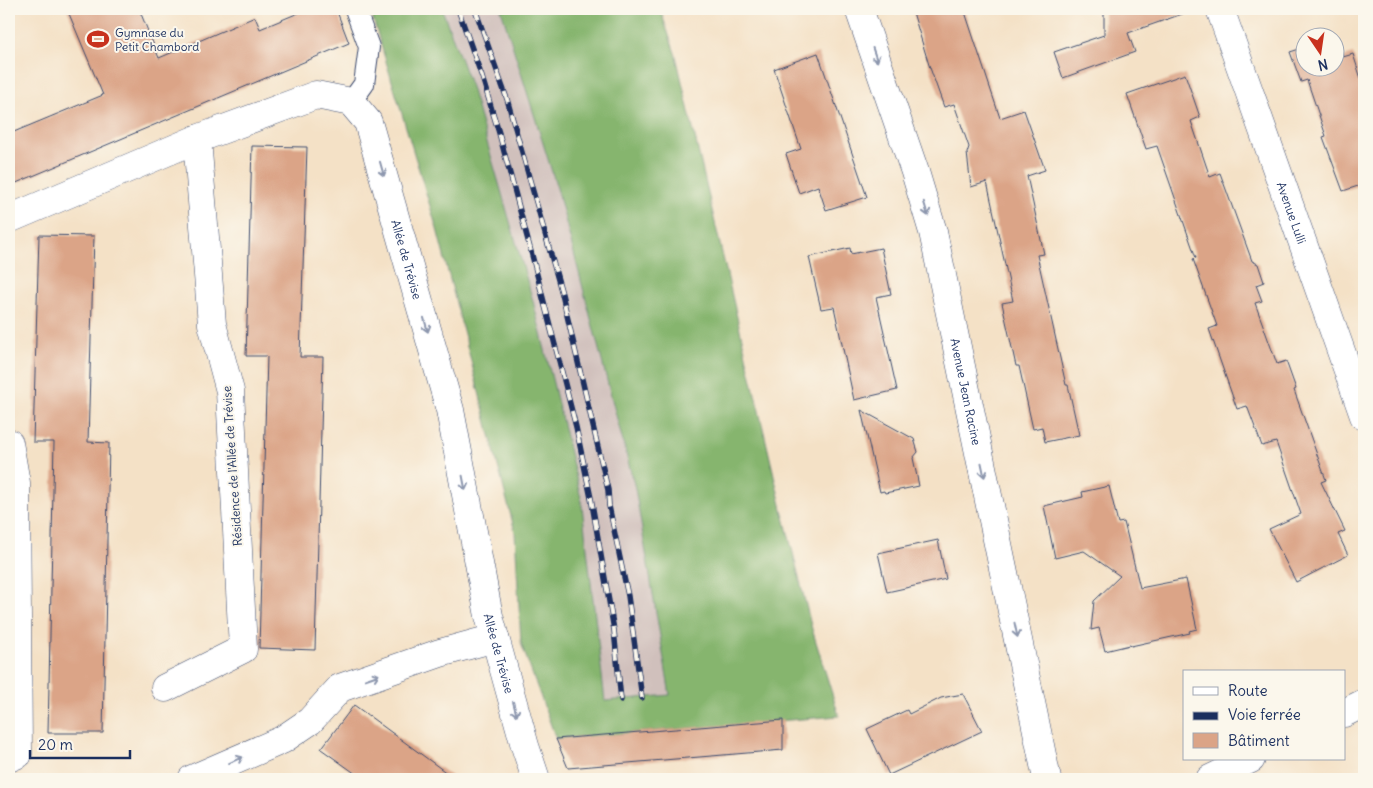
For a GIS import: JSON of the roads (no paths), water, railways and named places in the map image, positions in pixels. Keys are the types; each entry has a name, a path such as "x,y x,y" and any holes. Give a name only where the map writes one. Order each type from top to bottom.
{"street":[{"name":"Avenue Jean Racine","path":"859,9 915,172 933,232 1047,779"},
{"name":"Avenue Lulli","path":"1220,9 1364,416"},
{"path":"9,219 197,140 316,95 360,112"},
{"name":"Allée de Trévise","path":"360,112 450,410 489,616 536,779"},
{"name":"Résidence de l'Allée de Trévise","path":"165,688 243,649 230,391 212,324 197,140"},
{"path":"9,443 16,483 18,754 9,758"},
{"path":"192,779 282,740 310,721 340,688 440,653 495,638"},
{"path":"1346,712 1364,703"},
{"path":"1210,779 1249,760"}],"lane":[{"path":"355,9 369,48 360,112"}],"railway":[{"path":"458,9 499,133 576,427 591,498 614,630 621,700"},
{"path":"475,9 507,99 562,294 608,490 609,506 628,596 642,698"}],"place":[{"name":"Gymnase du Petit Chambord","path":"98,39"}]}
